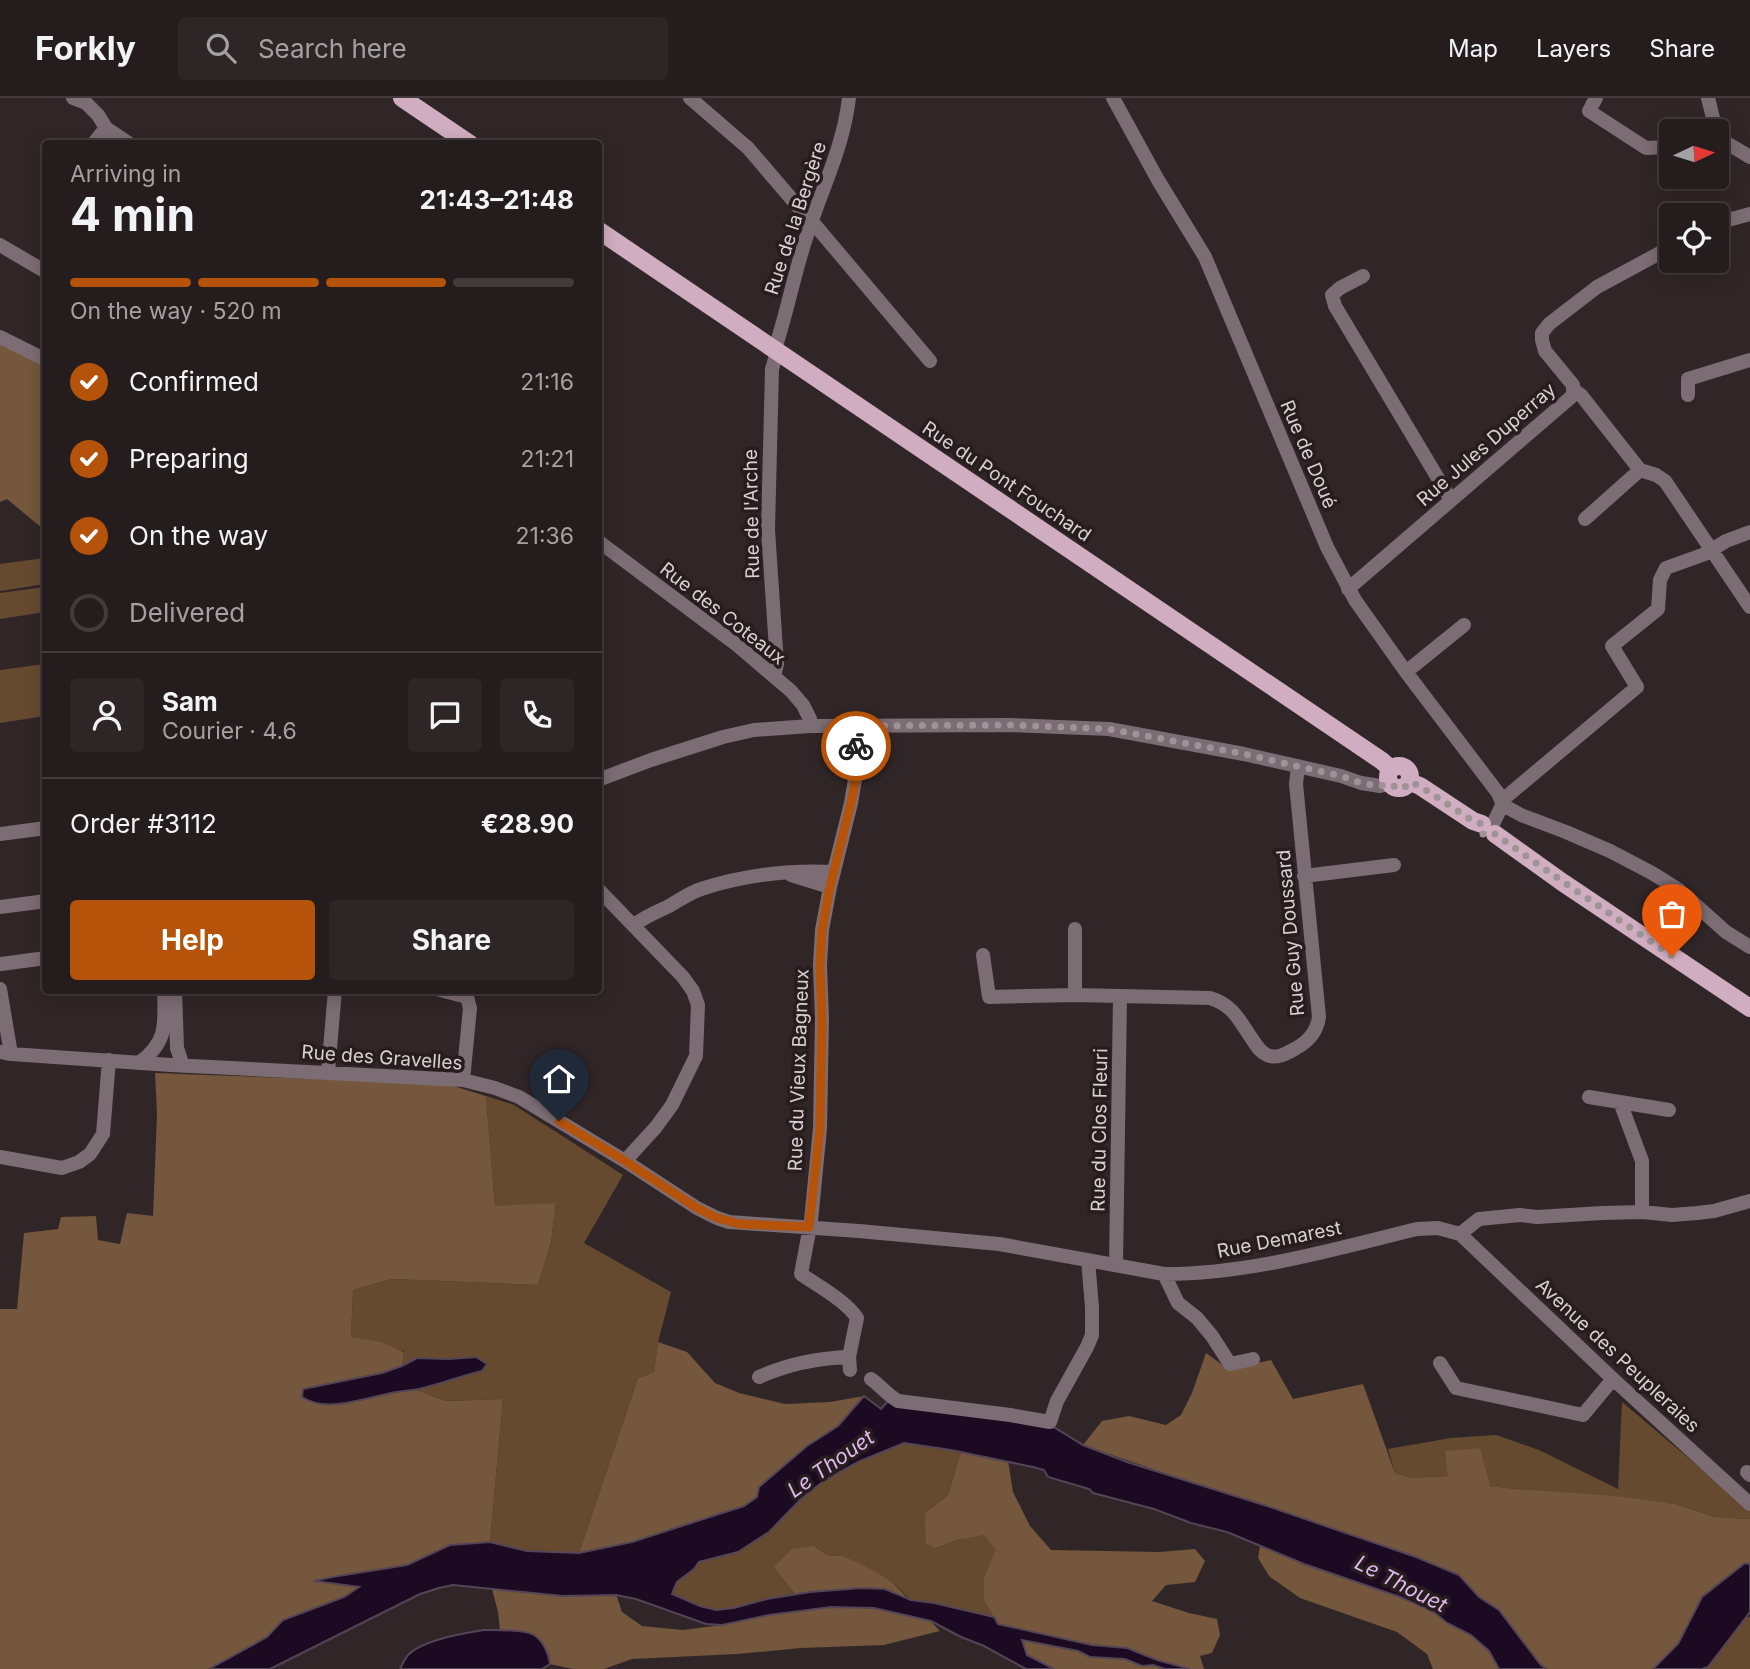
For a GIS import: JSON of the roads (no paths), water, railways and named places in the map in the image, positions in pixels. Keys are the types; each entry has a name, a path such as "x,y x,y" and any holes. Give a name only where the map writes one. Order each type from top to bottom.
{"main road":[{"path":"402,98 464,140"},
{"name":"Rue du Pont Fouchard","path":"602,233 1382,761 1391,776 1398,766 1406,768 1410,774 1410,782 1473,821 1490,827"},
{"path":"1490,827 1573,889 1750,1008"}],"street":[{"path":"73,98 86,103 106,128 124,140"},
{"path":"690,98 748,148 930,361"},
{"name":"Rue de la Bergère","path":"777,350 798,261 836,158 849,98"},
{"name":"Rue de Doué","path":"1114,98 1158,180 1205,257 1327,547 1348,589 1406,672 1498,793 1503,805"},
{"path":"1596,98 1589,111 1646,148 1659,147"},
{"path":"1708,98 1713,119"},
{"path":"96,140 106,128"},
{"path":"1729,146 1750,157"},
{"path":"1729,220 1750,214"},
{"path":"0,245 42,270"},
{"name":"Rue Jules Duperray","path":"1348,589 1567,401 1573,394 1571,381 1545,351 1542,340 1545,328 1597,286 1659,253"},
{"path":"1363,276 1332,295 1335,306 1451,500"},
{"path":"0,337 42,358"},
{"name":"Rue de l'Arche","path":"774,676 777,664 768,519 772,369 777,350"},
{"path":"1688,395 1688,379 1750,360"},
{"path":"1573,389 1581,395 1640,470 1665,481 1750,607"},
{"path":"1586,519 1640,470"},
{"path":"1490,827 1506,797 1637,687 1612,646 1658,608 1660,580 1666,568 1705,554 1726,541 1750,532"},
{"name":"Rue des Coteaux","path":"602,544 774,676 803,705 810,719 810,726"},
{"path":"1406,672 1464,625"},
{"path":"602,778 723,737 754,730 810,726 1009,725 1109,729 1298,766 1380,786 1391,776"},
{"path":"845,726 851,742 860,750"},
{"name":"Rue du Vieux Bagneux","path":"759,1377 805,1361 849,1364 857,1318 830,1294 801,1274 820,1128 822,930 851,803 860,750 868,726"},
{"name":"Rue Guy Doussard","path":"983,955 989,997 1075,995 1210,998 1221,1001 1235,1013 1258,1048 1268,1056 1279,1057 1303,1045 1314,1034 1319,1017 1296,783 1298,766"},
{"path":"1503,805 1609,851 1652,873 1679,890 1726,932 1750,947"},
{"path":"0,834 42,829"},
{"path":"1304,876 1394,865"},
{"path":"634,925 699,890 763,875 802,871 832,879"},
{"path":"602,896 683,977 693,991 698,1005 696,1056 689,1073 656,1128 625,1161"},
{"path":"0,907 42,902"},
{"path":"1075,929 1075,995"},
{"path":"0,962 42,958"},
{"path":"0,989 6,1053"},
{"path":"139,1062 151,1055 163,1036 164,994"},
{"path":"175,994 177,1065"},
{"path":"328,1072 335,994"},
{"path":"455,994 467,997 470,1008 463,1080"},
{"name":"Rue du Clos Fleuri","path":"1116,1265 1120,996"},
{"path":"165,1022 177,1065"},
{"name":"Rue des Gravelles","path":"6,1053 463,1080 519,1097 717,1218 740,1224 809,1227"},
{"path":"0,1157 62,1168 79,1162 90,1154 103,1134 109,1060"},
{"path":"1589,1097 1669,1110"},
{"path":"1620,1102 1642,1161 1642,1212"},
{"path":"1460,1234 1482,1219 1520,1215 1537,1217 1642,1212 1672,1215 1714,1211 1750,1201"},
{"name":"Rue Demarest","path":"809,1227 999,1244 1164,1274 1255,1267 1417,1229 1438,1228 1460,1234"},
{"name":"Avenue des Peupleraies","path":"1460,1234 1750,1504"},
{"path":"871,1379 886,1395 898,1401 1049,1422 1091,1335 1092,1307 1088,1260"},
{"path":"1164,1274 1178,1303 1197,1318 1230,1364 1252,1359"},
{"path":"1440,1363 1456,1388 1583,1415 1614,1379"}],"water":[{"path":"476,1357 487,1364 482,1371 419,1389 333,1404 311,1402 302,1397 303,1389 382,1373 417,1358"},
{"name":"Le Thouet","path":"864,1396 881,1409 887,1402 1052,1426 1083,1445 1127,1462 1416,1557 1459,1575 1479,1597 1499,1610 1546,1669 1499,1669 1489,1651 1471,1635 1447,1623 1434,1612 1227,1532 1093,1493 1089,1489 1048,1477 1044,1470 904,1443 858,1462 825,1480 801,1499 769,1532 738,1552 699,1562 677,1582 672,1594 716,1610 810,1592 885,1589 911,1600 994,1617 998,1624 1092,1645 1127,1648 1190,1669 1142,1666 1125,1659 1090,1657 1078,1651 1022,1640 1027,1655 1054,1669 1026,1669 931,1621 874,1608 831,1607 769,1615 722,1625 706,1624 636,1599 616,1595 563,1596 453,1585 420,1594 270,1669 209,1669 267,1637 283,1620 344,1597 359,1587 314,1581 407,1565 450,1545 490,1542 527,1551 579,1553 632,1542 744,1506 757,1497 759,1487 807,1446 838,1426"},
{"path":"1745,1563 1750,1564 1750,1612 1708,1667 1653,1669 1678,1644 1702,1597"},
{"path":"484,1630 517,1631 534,1635 545,1648 550,1664 542,1669 400,1669 409,1654 424,1645"}]}
